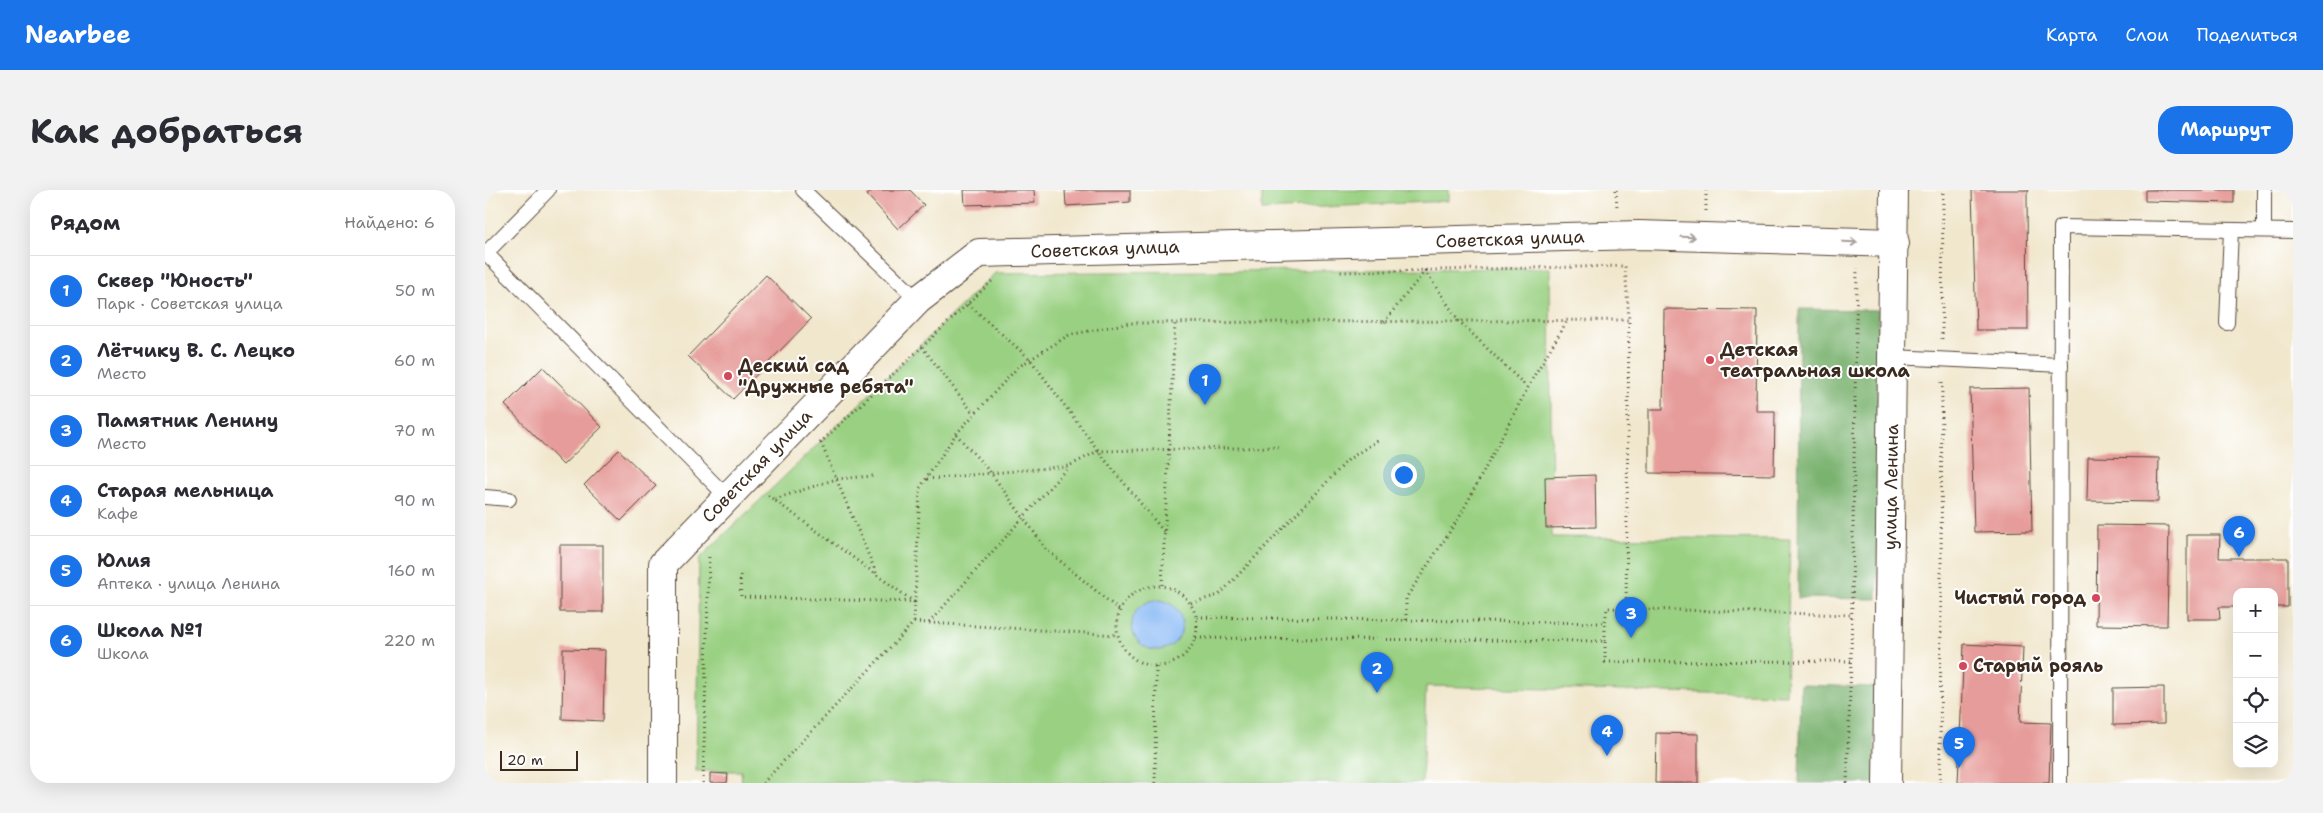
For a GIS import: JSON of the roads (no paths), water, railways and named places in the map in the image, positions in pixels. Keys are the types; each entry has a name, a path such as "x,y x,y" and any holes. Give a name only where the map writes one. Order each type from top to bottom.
{"street":[{"name":"улица Ленина","path":"1887,783 1895,243 1894,190"},
{"name":"Советская улица","path":"663,783 663,564 746,490 918,300 979,253 1639,235 1895,243"}],"lane":[{"path":"548,190 485,252 746,490"},
{"path":"803,190 918,300"},
{"path":"2264,190 2264,230"},
{"path":"2060,783 2061,227 2293,231"},
{"path":"2227,323 2231,230"},
{"path":"1893,357 2061,366"},
{"path":"485,496 509,499"}],"water":[{"path":"1157,600 1171,604 1178,611 1182,625 1178,639 1171,646 1157,650 1143,646 1136,639 1132,625 1136,611 1143,604"}],"place":[{"name":"Детская театральная школа","path":"1710,360"},
{"name":"Деский сад \"Дружные ребята\"","path":"728,376"},
{"name":"Сквер \"Юность\"","path":"1205,405"},
{"name":"Школа №1","path":"2239,557"},
{"name":"Чистый город","path":"2096,598"},
{"name":"Памятник Ленину","path":"1631,638"},
{"name":"Старый рояль","path":"1963,666"},
{"name":"Лётчику В. С. Лецко","path":"1377,693"},
{"name":"Старая мельница","path":"1607,756"},
{"name":"Юлия","path":"1959,768"}]}
